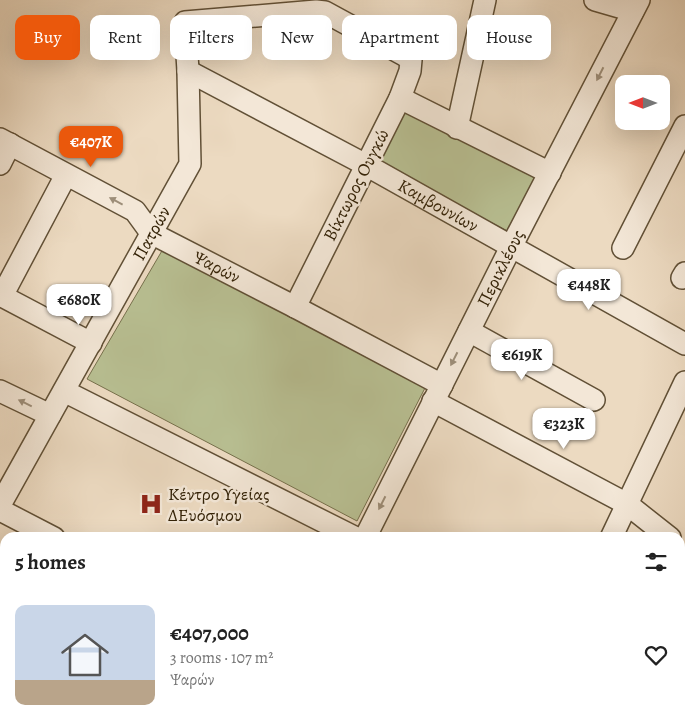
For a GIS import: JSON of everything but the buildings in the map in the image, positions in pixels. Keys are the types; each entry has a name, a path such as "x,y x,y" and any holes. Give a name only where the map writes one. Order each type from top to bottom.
{"street":[{"path":"457,128 485,0"},
{"path":"595,0 636,5"},
{"name":"Περικλέους","path":"367,532 636,5"},
{"name":"Βίκτωρος Ουγκώ","path":"252,16 316,11 325,12 411,60 410,71 400,98 295,307"},
{"name":"Πατρών","path":"0,504 190,164 187,60"},
{"name":"Καμβουνίων","path":"188,71 366,165 685,344"},
{"path":"400,98 550,173"},
{"path":"623,248 685,126"},
{"path":"0,164 5,142"},
{"name":"Ψαρών","path":"5,142 135,211 151,233 295,307 627,504 662,532"},
{"path":"66,175 1,295 91,342"},
{"path":"469,331 594,400"},
{"path":"614,532 685,382"},
{"path":"0,391 50,415"},
{"path":"64,391 344,532"},
{"path":"0,510 42,532"}],"green space":[{"path":"400,108 546,183 519,237 375,162"},
{"path":"163,249 425,388 357,521 87,379"}],"place":[{"name":"Κέντρο Υγείας ΔΕυόσμου","path":"151,504"}]}
